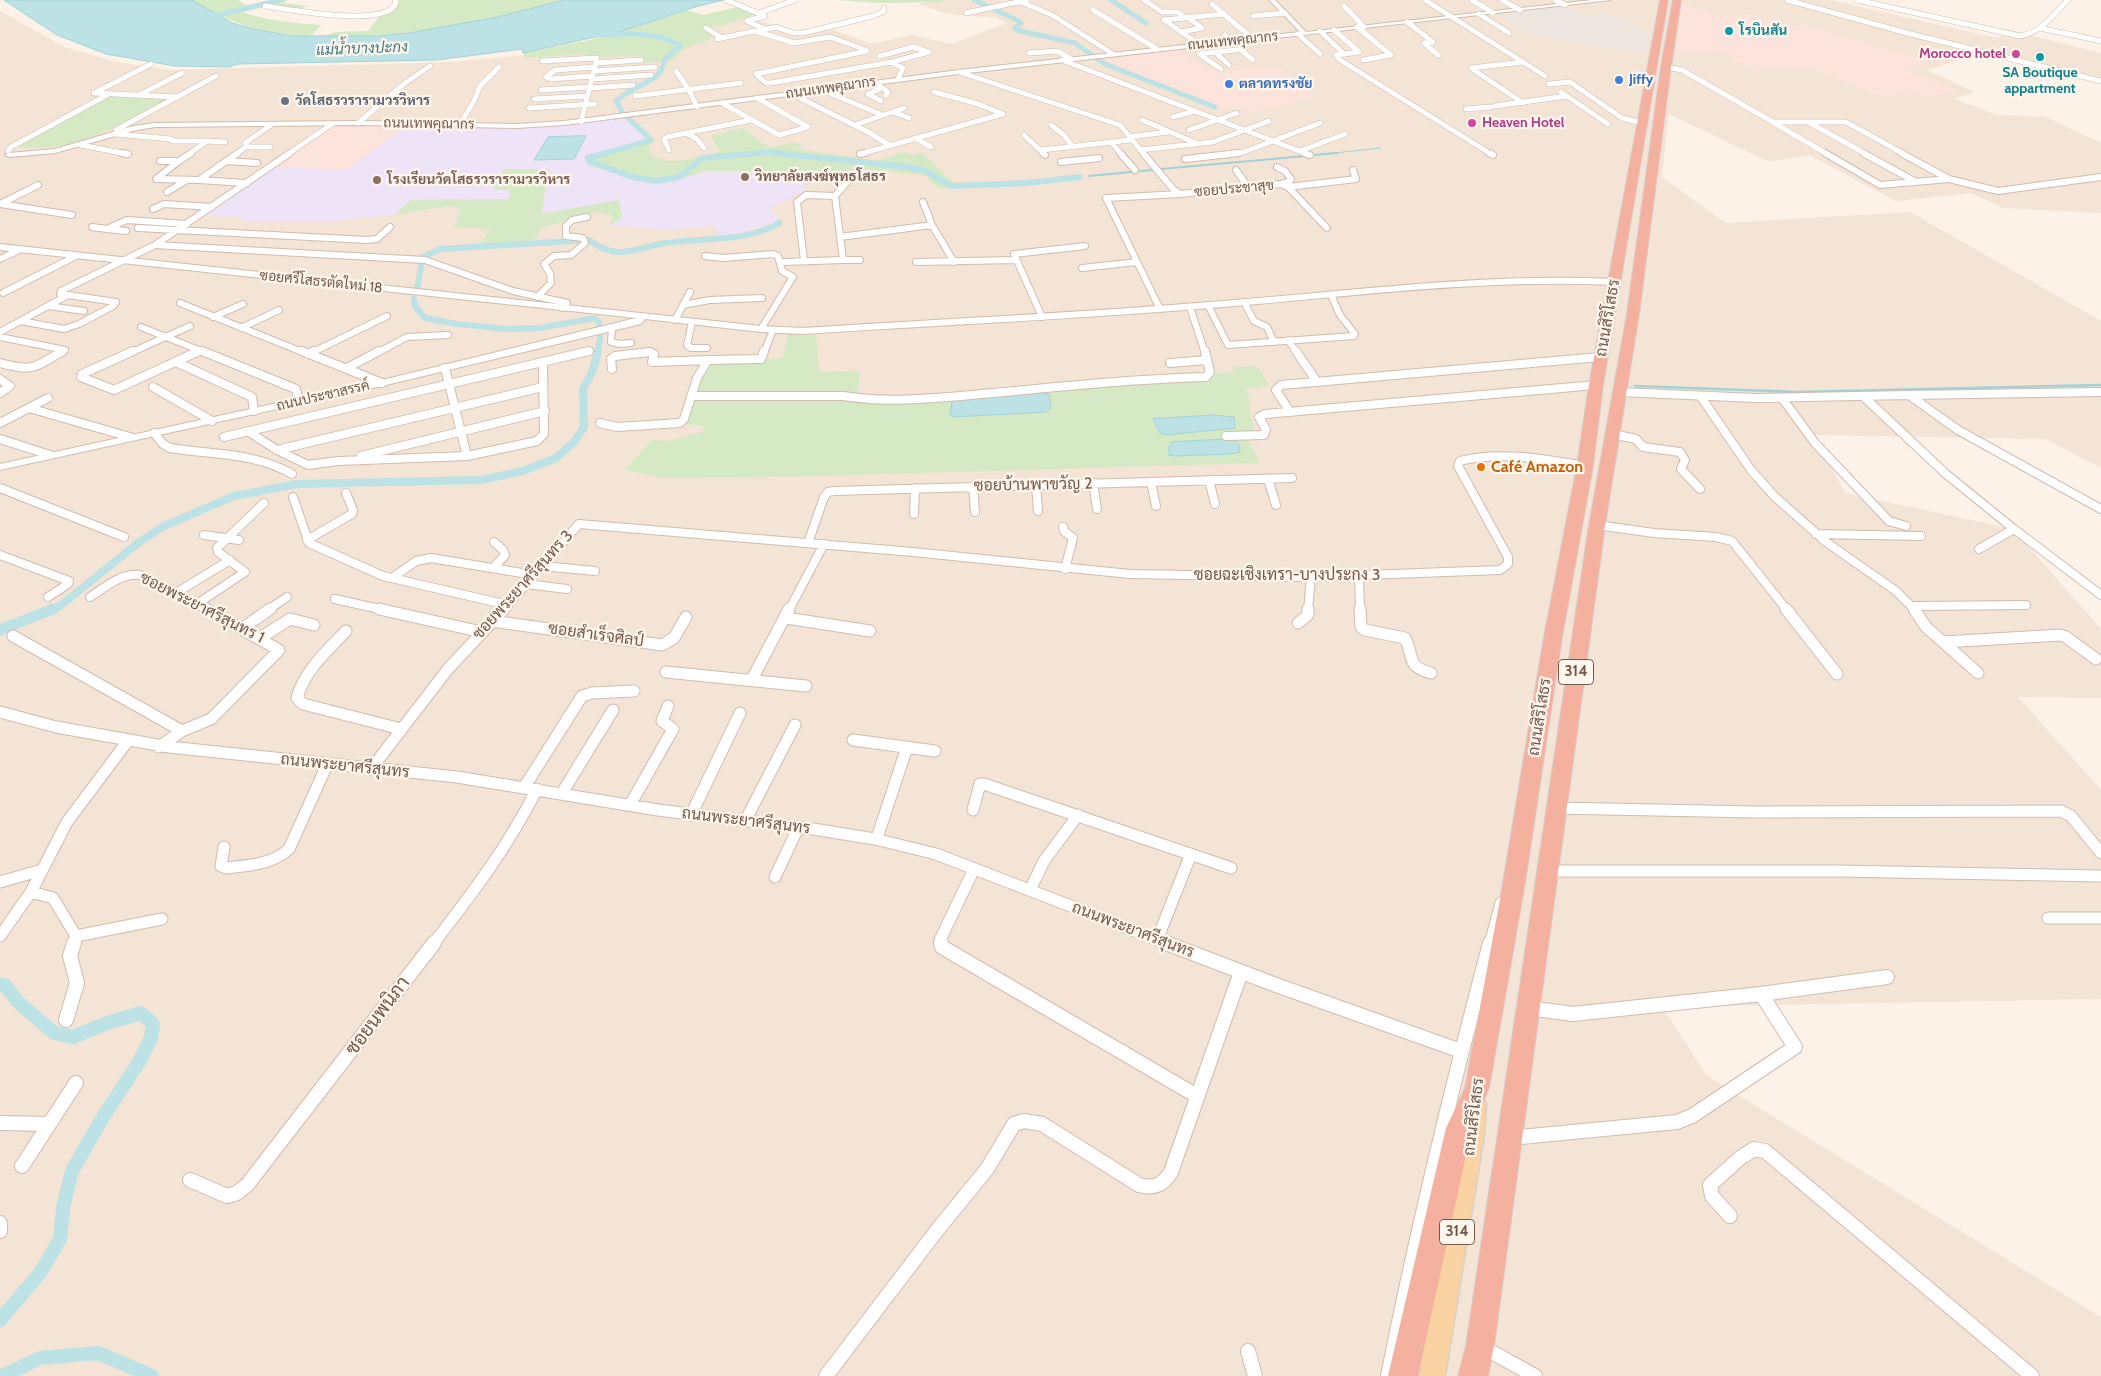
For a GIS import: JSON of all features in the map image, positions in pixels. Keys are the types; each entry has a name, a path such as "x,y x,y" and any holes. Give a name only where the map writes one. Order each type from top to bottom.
{"highway":[{"name":"ถนนสิริโสธร","path":"1476,1088 1514,883 1553,637 1585,466 1600,357 1664,0"},
{"name":"ถนนสิริโสธร","path":"1473,1376 1480,1346 1597,524 1620,392 1677,0"},
{"path":"1625,218 1645,221"},
{"path":"1403,1376 1459,1128 1476,1088"}],"main road":[{"name":"ถนนสิริโสธร","path":"1432,1376 1473,1134 1476,1088"}],"street":[{"path":"265,6 329,14 378,14 392,9 396,3 395,0"},
{"path":"726,0 765,16 747,21 766,30"},
{"path":"759,13 795,0"},
{"path":"966,13 1028,0"},
{"path":"1144,0 1162,12 1177,12 1202,28 1182,32"},
{"path":"1272,0 1320,54"},
{"path":"1425,0 1545,76"},
{"path":"1472,0 1493,12"},
{"path":"1502,0 1520,10"},
{"path":"1555,0 1565,5"},
{"name":"ถนนเทพคุณากร","path":"4,153 56,151 117,133 155,126 358,123 517,126 581,122 898,79 1608,0"},
{"path":"1788,0 2101,81"},
{"path":"1857,0 2009,35 2025,36 2040,28 2068,0"},
{"path":"1021,2 1052,15 1113,54"},
{"path":"1212,4 1253,39"},
{"path":"1812,7 1826,4"},
{"path":"1344,6 1361,27 1390,56 1363,60"},
{"path":"706,28 720,39 776,28 793,33 803,33 873,16 883,12 884,8"},
{"path":"1093,10 1157,49"},
{"path":"1253,16 1285,13"},
{"path":"1200,45 1164,20 1224,14"},
{"path":"1479,14 1509,32"},
{"path":"1406,22 1433,42 1424,44 1438,54"},
{"path":"2040,28 2100,39"},
{"path":"1334,30 1358,52 1336,56 1357,72 1493,155"},
{"path":"755,31 794,43 830,37 880,56 903,68 898,79"},
{"path":"1320,32 1344,54"},
{"path":"1225,35 1232,41"},
{"path":"1219,43 1229,51"},
{"path":"867,51 756,74 766,83 771,83 892,62 930,52 915,47 880,56"},
{"path":"1221,69 1199,54 1242,49 1253,60"},
{"path":"1029,53 1057,51 1071,59"},
{"path":"1215,52 1228,65"},
{"path":"542,61 597,58 581,122"},
{"path":"641,60 594,71 576,77 551,79 546,76 558,69 594,71 651,76"},
{"path":"1062,60 1310,155"},
{"path":"1523,62 1471,68 1523,103"},
{"path":"151,64 93,94 177,97"},
{"path":"358,123 430,66"},
{"path":"460,124 474,101 480,86 499,67"},
{"path":"594,71 655,67"},
{"path":"1666,67 1682,70 1880,185 1949,179"},
{"path":"676,71 688,87 697,107"},
{"path":"959,72 1116,124 1122,128 1174,190 1180,194"},
{"path":"138,96 182,73"},
{"path":"216,76 116,130 117,133 166,138 172,141 225,142"},
{"path":"875,82 889,93 886,95"},
{"path":"1608,124 1549,84 1570,82 1622,118 1642,123"},
{"path":"635,96 688,87 741,83"},
{"path":"541,90 633,85"},
{"path":"715,86 721,92"},
{"path":"881,101 868,94 882,88"},
{"path":"822,90 882,115"},
{"path":"861,156 872,150 889,145 1004,114 985,106 934,92"},
{"path":"4,153 38,131 108,94"},
{"path":"792,94 855,125 889,145"},
{"path":"534,99 588,96"},
{"path":"1466,110 1566,96"},
{"path":"758,98 808,127 774,138 780,143"},
{"path":"722,103 781,135"},
{"path":"529,108 595,104"},
{"path":"855,125 904,108"},
{"path":"1173,117 1195,111"},
{"path":"893,112 909,118"},
{"path":"1190,130 1237,113"},
{"path":"960,118 970,124"},
{"path":"669,150 665,138 751,120"},
{"path":"1142,120 1198,144"},
{"path":"1140,150 1218,141 1269,121"},
{"path":"1773,122 1846,122 1949,179 1998,190 2101,177"},
{"path":"1808,122 1916,182"},
{"path":"1186,159 1236,153 1320,123"},
{"path":"247,146 245,143 271,124"},
{"path":"21,321 56,329 70,328 113,306 116,302 60,293 155,245 212,208 332,124"},
{"path":"1051,125 1064,135 1073,147"},
{"path":"1041,150 1073,147 1094,141 1111,142 1169,132"},
{"path":"686,133 697,140 704,148"},
{"path":"1300,151 1345,134"},
{"path":"1024,135 1046,156"},
{"path":"915,138 931,147"},
{"path":"207,141 156,178 247,182"},
{"path":"1111,142 1135,170"},
{"path":"81,145 128,154"},
{"path":"199,180 247,146 270,147"},
{"path":"1173,146 1191,164"},
{"path":"1063,148 1072,160"},
{"path":"1061,162 1100,158"},
{"path":"160,161 179,161"},
{"path":"226,161 257,163"},
{"path":"218,166 235,168"},
{"path":"1278,167 1285,171 1291,179 1289,182 1281,184"},
{"path":"1236,170 1248,187"},
{"name":"ซอยประชาสุข","path":"1288,187 1356,179 1354,170"},
{"path":"843,260 835,196 855,172"},
{"path":"167,192 187,180"},
{"name":"ซอยประชาสุข","path":"1137,262 1106,198 1180,194 1281,184 1288,187 1327,228"},
{"path":"1,205 38,185"},
{"path":"804,261 797,202 806,195 835,196"},
{"path":"923,202 932,225 954,262"},
{"path":"153,209 164,204 212,208"},
{"path":"1,205 72,215"},
{"path":"537,296 551,283 548,278 550,273 544,264 554,256 571,255 584,244 584,240 566,236 565,227 572,220 587,217"},
{"path":"106,229 127,220 187,224"},
{"path":"840,237 932,225"},
{"path":"138,228 367,240 377,239 390,227"},
{"path":"92,228 126,231"},
{"path":"155,245 422,260 506,289 567,302 562,308"},
{"path":"1042,317 1014,254 1085,246"},
{"name":"ซอยศรีโสธรตัดใหม่ 18","path":"0,248 773,330 838,330 1042,317 1508,281 1599,280 1614,282"},
{"path":"0,259 19,250"},
{"path":"705,256 723,258 773,254 778,256 782,271 793,277 761,329"},
{"path":"3,293 76,256"},
{"path":"783,262 860,260"},
{"path":"916,262 1016,260"},
{"path":"1082,268 1137,262 1160,309"},
{"path":"675,320 690,292"},
{"path":"0,332 68,295"},
{"path":"1208,305 1228,344 1355,335 1340,315 1331,295"},
{"path":"683,305 710,300 762,298"},
{"path":"1244,302 1254,321 1267,327 1274,342"},
{"path":"180,303 382,383"},
{"path":"214,317 243,304"},
{"path":"48,306 84,311"},
{"path":"691,396 843,396 867,400 944,397 1145,380 1206,377 1210,372 1190,307"},
{"path":"241,328 279,310"},
{"path":"308,354 387,316"},
{"name":"ถนนประชาสรรค์","path":"0,467 382,383 638,322 642,317"},
{"path":"692,322 687,345 691,348 707,348"},
{"path":"190,326 82,374 81,377 114,390 202,350"},
{"path":"141,327 290,386 296,390 300,401"},
{"path":"610,328 611,342 620,344 631,343"},
{"path":"612,369 611,359 614,356 650,352 654,354 652,362 761,358 773,330"},
{"path":"347,368 407,337 448,335"},
{"path":"0,337 66,349 32,368 24,369 0,363"},
{"path":"1288,340 1317,382"},
{"path":"224,437 448,386 590,351"},
{"path":"1290,412 1276,390 1281,385 1600,357"},
{"path":"600,423 618,427 680,423 684,419 697,378 708,360"},
{"path":"1170,363 1207,360"},
{"path":"176,362 252,397 254,411"},
{"path":"249,432 277,450 308,465 338,461 467,456 537,441 544,434 543,363"},
{"path":"444,368 467,456"},
{"path":"0,379 10,386 0,393"},
{"path":"1226,436 1264,435 1266,430 1259,417 1261,415 1596,385"},
{"path":"154,387 212,421"},
{"path":"277,450 543,388"},
{"path":"1620,392 1701,397 1782,398 2101,392"},
{"path":"1909,395 1958,430 2101,508"},
{"path":"1863,396 1946,474 2014,529 2101,595"},
{"path":"1701,397 1761,483 1816,534 1887,585 1912,606 1926,627 1978,673"},
{"path":"0,422 48,398"},
{"path":"1782,398 1815,443 1889,521 1906,526"},
{"path":"29,408 130,437"},
{"path":"338,461 544,411"},
{"path":"154,433 170,448 256,459 283,468 292,474"},
{"path":"1613,434 1636,439 1642,447 1680,452 1685,460 1681,469 1700,489"},
{"path":"0,439 50,455"},
{"name":"ซอยฉะเชิงเทรา-บางประกง 3","path":"824,544 1130,574 1310,577 1490,570 1506,567 1508,557 1458,466 1460,461 1468,458 1490,457 1557,461 1585,466"},
{"name":"ซอยบ้านพาขวัญ 2","path":"808,543 824,496 828,492 1036,484 1292,478"},
{"path":"1268,479 1276,505"},
{"path":"1209,480 1215,504"},
{"path":"1151,482 1156,506"},
{"path":"1093,483 1097,509"},
{"path":"1036,484 1038,511"},
{"path":"974,486 975,512"},
{"path":"0,488 124,537"},
{"path":"914,514 916,488"},
{"path":"307,540 352,514 353,510 346,493"},
{"path":"293,497 307,540 313,545 392,578 508,605"},
{"path":"197,604 245,572 216,551 264,503"},
{"path":"1597,524 1654,534 1716,537 1732,541 1837,674"},
{"name":"ซอยพระยาศรีสุนทร 3","path":"371,768 435,684 508,605 576,525 824,544"},
{"path":"1063,527 1064,531 1073,538 1065,569"},
{"path":"1979,548 2014,529"},
{"path":"1816,534 1849,533 1921,536"},
{"path":"204,535 239,540"},
{"path":"493,568 505,555 503,550 494,542"},
{"path":"752,679 824,544"},
{"path":"0,556 69,581 68,584 48,597"},
{"path":"392,578 416,561 431,558 534,575"},
{"path":"176,593 230,560"},
{"path":"542,566 594,571"},
{"name":"ซอยพระยาศรีสุนทร 1","path":"90,597 125,576 135,574 197,604 277,647 279,650 211,719 182,731 159,746"},
{"path":"1359,576 1361,627 1365,630 1405,638 1412,665 1422,671 1431,673"},
{"path":"1298,623 1308,615 1310,577"},
{"path":"526,584 567,590"},
{"path":"242,628 286,598"},
{"path":"335,599 482,632"},
{"path":"1912,606 2026,605"},
{"name":"ซอยสำเร็จศิลป์","path":"492,621 662,645 667,644 675,637 686,617"},
{"path":"786,618 870,631"},
{"path":"260,638 290,619 314,625"},
{"path":"346,631 304,678 298,688 297,698 303,704 402,728"},
{"path":"1943,642 2060,635 2066,637 2096,659"},
{"path":"13,636 182,731"},
{"path":"666,672 752,679 806,686"},
{"path":"531,788 582,696 592,693 634,691"},
{"path":"630,806 673,729 662,721 668,706"},
{"path":"562,793 613,710"},
{"name":"ถนนพระยาศรีสุนทร","path":"0,712 67,730 127,742 371,768 531,788 691,815 876,838 912,847 974,869 1241,972 1461,1051"},
{"path":"691,815 740,712"},
{"path":"745,821 795,725"},
{"path":"853,740 935,751"},
{"path":"0,935 32,892 67,822 127,742"},
{"path":"876,838 907,746"},
{"path":"224,847 220,863 221,866 226,868 270,862 282,856 289,849 327,764"},
{"path":"973,810 980,784 984,784 1231,868"},
{"name":"ซอยนพนิภา","path":"190,1180 227,1196 237,1193 247,1185 298,1122 474,891 518,826 531,788"},
{"path":"1557,808 1755,812 2061,811 2071,816 2101,853"},
{"path":"1030,890 1044,861 1078,815"},
{"path":"775,877 798,828"},
{"path":"1157,940 1192,854"},
{"path":"974,869 940,940 942,947 1197,1096"},
{"path":"0,882 42,870"},
{"path":"1548,871 1838,871 2101,876"},
{"path":"1388,1376 1398,1320 1461,1051 1500,905 1505,892 1514,883"},
{"path":"32,892 53,898 76,936"},
{"path":"2048,918 2101,918"},
{"path":"76,936 162,919"},
{"path":"66,1020 77,983 70,956 76,936"},
{"path":"826,1376 987,1169 1014,1124 1019,1121 1042,1124 1138,1185 1149,1188 1158,1187 1166,1181 1171,1172 1241,972"},
{"path":"1527,1008 1573,1014 1762,994 1887,977"},
{"path":"1510,1138 1677,1122 1692,1116 1795,1047 1762,994"},
{"path":"22,1166 76,1083"},
{"path":"0,1123 48,1124"},
{"path":"1730,1216 1712,1196 1710,1185 1730,1166 1754,1149 1765,1151 2032,1376"},
{"path":"0,1223 0,1231"},
{"path":"1480,1346 1535,1376"},
{"path":"1248,1351 1256,1376"}],"shaded area":[{"path":"940,0 1831,0 1996,38 2014,31 2101,53 2101,84 1979,53 1927,70 1975,92 1954,99 1997,115 2046,117 2101,143 2101,213 2003,208 1971,193 1896,201 1809,155 1769,162 1669,114 1662,177 1726,223 1910,212 2101,321 2101,468 2046,439 1815,435 1845,493 2013,529 2101,629 2101,698 2018,697 2101,790 2101,999 1662,1007 1707,1076 2101,1317 2101,1376 0,1376 0,11 64,47 115,62 171,70 454,62 526,55 685,30 742,16 795,30 825,27 872,44 911,35 952,44 1007,23 997,18 949,14 919,4"},
{"path":"1682,3 1720,17 1748,14 1792,26 1802,24 1930,62 1903,69 1961,92 1925,97 1915,93 1885,98 1811,69 1756,71 1721,52 1676,55"},
{"path":"1568,6 1585,16 1603,14 1649,32 1645,52 1584,44 1531,34 1497,14"},
{"name":"ตลาดทรงชัย","path":"1177,49 1190,58 1221,73 1276,65 1317,96 1253,112 1219,107 1102,64 1094,58"},
{"path":"630,118 638,131 651,139 586,156 612,172 648,183 666,183 707,171 744,171 797,176 808,181 803,192 770,208 780,221 720,238 713,226 666,230 610,225 622,218 619,200 541,214 550,169 504,169 493,190 509,190 510,199 411,200 394,215 333,221 241,221 244,217 204,216 275,167 346,170 407,125 525,128"},
{"path":"334,125 407,125 346,170 275,167"}],"green space":[{"path":"192,0 238,0 248,6 273,0 288,0 284,3 308,6 296,10 271,6 242,12 271,20 322,25 310,36 278,33 234,22"},
{"path":"393,0 564,0 450,27 373,36 323,36 336,32 368,31 381,14 391,11"},
{"path":"836,0 944,0 942,2 877,3"},
{"path":"738,7 759,14 729,22 725,25 704,28 712,36 708,40 686,48 671,61 641,63 641,56 595,57 582,54 525,58 523,53 590,40 687,10 703,15"},
{"path":"111,96 171,98 116,127 79,141 39,148 18,147"},
{"path":"743,128 771,148 792,142 803,145 797,149 876,161 904,152 912,155 922,153 958,187 939,189 924,175 860,169 803,178 744,171 707,171 666,183 648,183 587,165 586,156 651,139 656,139 649,145 649,153 665,160 683,160 720,152 711,136"},
{"path":"504,169 550,169 541,214 619,200 622,218 610,225 613,216 596,212 541,228 534,241 478,245 490,229 454,227 461,209 449,206 394,215 411,200 510,199 509,190 493,190"},
{"path":"788,334 816,335 819,372 860,371 858,397 694,393 698,380 711,362 783,358"},
{"path":"1257,366 1269,386 1245,389 1251,402 1248,404 1256,433 1247,436 1259,463 821,476 664,478 625,470 652,440 670,441 705,431 702,425 683,424 694,397 844,398 856,402 900,401 1234,372 1232,367","holes":["1227,439 1230,454 1175,456 1169,454 1204,442"]}],"water":[{"name":"แม่น้ำบางปะกง","path":"4,0 192,0 232,23 258,30 292,36 378,36 409,33 498,17 564,0 723,0 695,7 622,31 523,53 522,49 436,60 238,64 229,67 175,66 106,54 57,35"},
{"path":"586,136 574,159 534,160 548,137"},
{"path":"1045,393 1049,395 1051,408 1046,412 954,417 950,415 952,402 955,400"},
{"path":"1213,415 1234,417 1235,428 1166,435 1160,433 1153,419"},
{"path":"1235,440 1239,445 1240,452 1230,454 1169,455 1169,446 1172,442"}],"waterway":[{"path":"205,18 280,0"},
{"path":"974,0 1019,21 1021,23 1015,28 1016,30 1075,43 1105,64 1215,107"},
{"path":"1111,0 1146,23"},
{"path":"596,35 650,35 660,37 680,46 665,59 661,71 654,78 616,101 623,113 651,140 602,154"},
{"path":"1325,154 1381,148"},
{"path":"748,154 769,152 787,154"},
{"path":"607,153 588,158 589,161 633,177 656,181 679,177 703,158 762,153"},
{"path":"775,153 908,167 926,171 951,186 1028,183 1080,177"},
{"path":"1314,155 1337,153"},
{"path":"1161,169 1305,156"},
{"path":"1089,176 1152,170"},
{"path":"417,288 423,257 440,249 589,240 606,249 623,252 680,241 738,237 752,234 779,223"},
{"path":"414,299 415,306 425,318 456,324 507,329 540,328 595,318 599,322 600,341 597,353"},
{"path":"50,610 60,606 138,543 162,527 234,496 297,484 481,480 523,471 556,458 575,441 584,427 583,389 593,370 598,351"},
{"path":"1635,386 1797,392 2101,385"},
{"path":"0,630 53,609"},
{"path":"0,985 5,985 18,1002 54,1033 73,1037 107,1023 141,1013 153,1024 151,1038 139,1062 101,1120 72,1171 63,1208 60,1239 40,1273 0,1320"},
{"path":"2,1376 40,1358 98,1353 152,1376"}],"place":[{"name":"โรบินสัน","path":"1729,31"},
{"name":"Morocco hotel","path":"2016,54"},
{"name":"SA Boutique appartment","path":"2040,57"},
{"name":"Jiffy","path":"1619,80"},
{"name":"ตลาดทรงชัย","path":"1229,84"},
{"name":"วัดโสธรวรารามวรวิหาร","path":"285,101"},
{"name":"Heaven Hotel","path":"1472,123"},
{"name":"วิทยาลัยสงฆ์พุทธโสธร","path":"745,177"},
{"name":"โรงเรียนวัดโสธรวรารามวรวิหาร","path":"377,180"},
{"name":"Café Amazon","path":"1481,467"}]}
